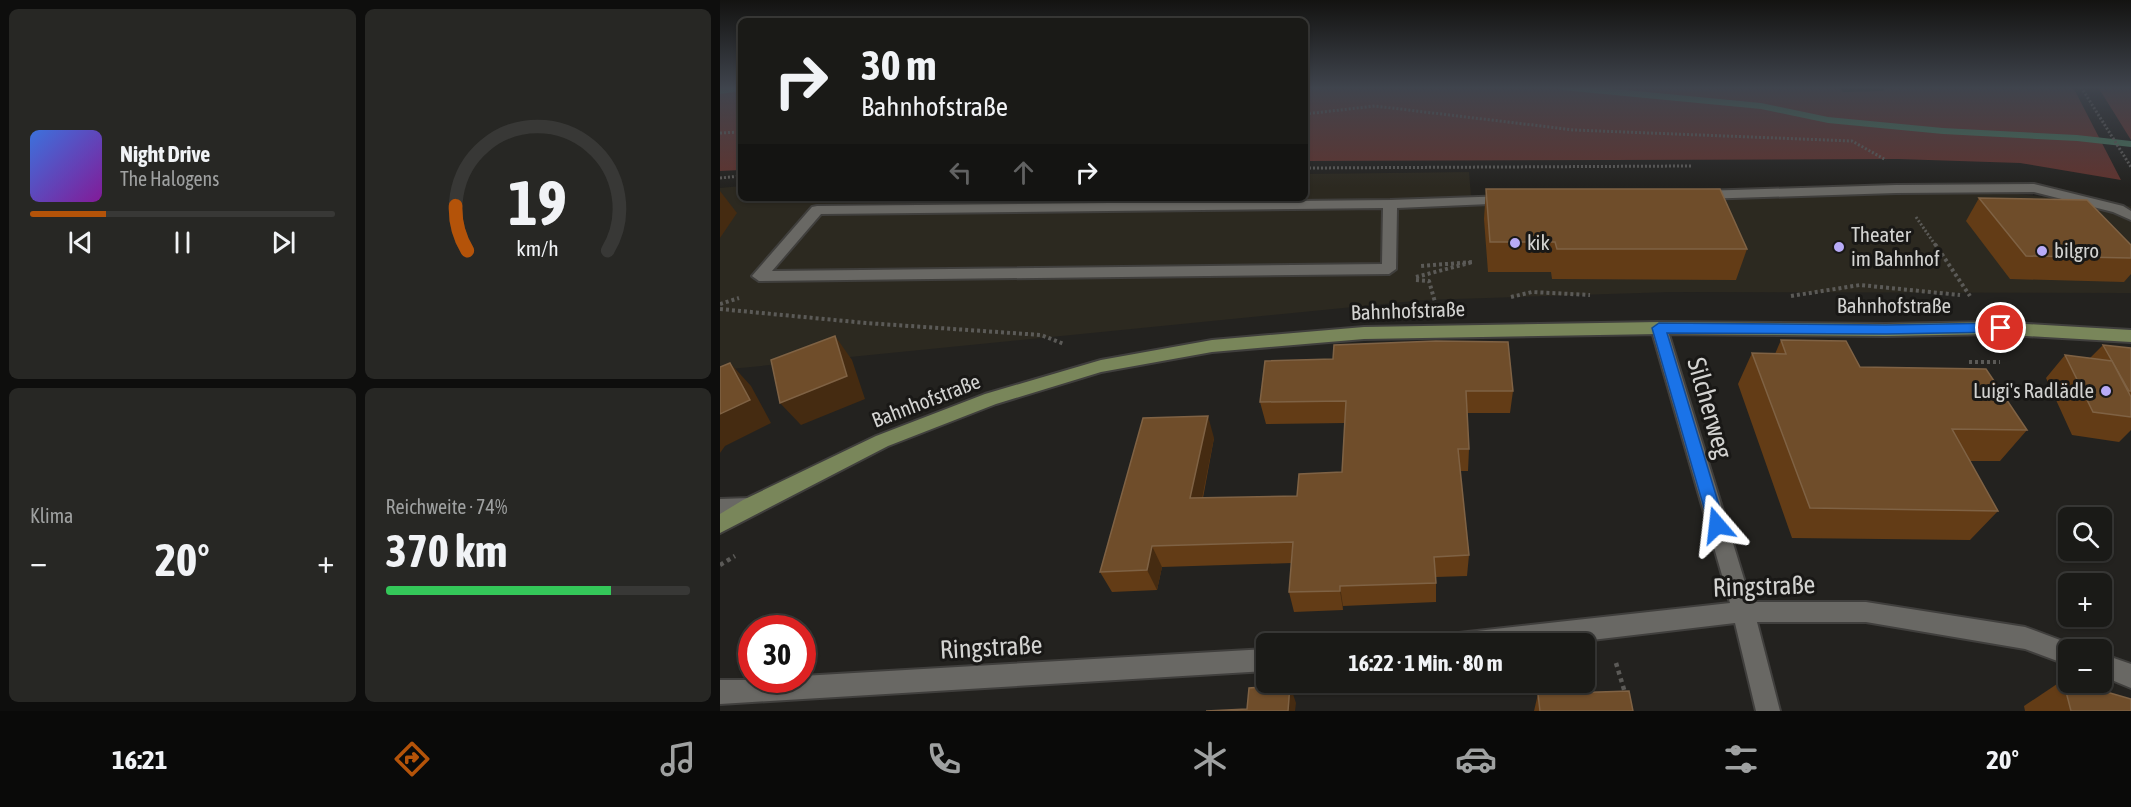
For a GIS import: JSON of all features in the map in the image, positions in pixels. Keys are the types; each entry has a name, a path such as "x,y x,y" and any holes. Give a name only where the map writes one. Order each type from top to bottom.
{"main road":[{"name":"Bahnhofstraße","path":"720,524 750,506 882,441 991,399 1101,366 1212,346 1364,333 1659,328 1886,330 1993,328 2131,336"}],"street":[{"path":"1684,195 2034,188 2118,209 2131,216"},
{"path":"1390,204 1389,268 759,276 817,210 1390,204 1519,200"},
{"name":"Silcherweg","path":"1659,328 1743,612 1768,711"},
{"path":"720,507 750,506"},
{"name":"Ringstraße","path":"1554,633 1743,612 1866,612 2025,638 2058,650"},
{"name":"Ringstraße","path":"720,692 1256,661"},
{"path":"2112,669 2131,676"}],"path":[{"path":"1493,120 1574,130 1852,141 1890,162"},
{"path":"2100,120 2131,167"},
{"path":"720,133 738,132"},
{"path":"720,178 738,176"},
{"path":"1896,189 1970,296"},
{"path":"1389,268 1473,262 1408,279"},
{"path":"720,309 866,323 1041,335 1056,339 1101,366"},
{"path":"1958,361 1979,364 2001,362"},
{"path":"720,565 740,553"},
{"path":"1606,627 1627,701"}],"shaded area":[{"path":"720,120 738,120 738,170 720,171"},
{"path":"1308,120 2090,120 2121,180 2020,163 1898,159 1308,161"},
{"path":"2119,120 2131,120 2131,140"},
{"path":"1469,172 1471,196 1680,197 2007,193 2045,197 2084,209 2131,206 2131,293 1671,292 1424,300 720,370 720,188 738,186 738,201 1308,201 1308,174"}],"building":[{"path":"1486,189 1720,189 1747,249 1557,249 1555,242 1490,242"},
{"path":"1979,198 2087,200 2131,245 2131,258 2026,256"},
{"path":"835,336 847,376 780,403 771,360"},
{"path":"1781,340 1846,341 1860,367 1986,369 2027,430 1952,429 1998,511 1810,508 1752,353 1786,354"},
{"path":"1436,341 1508,342 1513,391 1466,391 1469,449 1458,449 1469,555 1434,557 1436,583 1340,586 1340,591 1289,592 1293,542 1152,546 1147,570 1100,572 1143,418 1208,416 1190,498 1297,496 1299,474 1342,472 1346,401 1260,402 1265,361 1333,359 1334,345"},
{"path":"2103,345 2131,348 2131,391 2129,391"},
{"path":"2065,355 2112,361 2131,397 2131,417 2093,412"},
{"path":"730,363 750,400 720,414 720,367"},
{"path":"1256,687 1256,693 1289,693 1288,711 1206,711 1247,709 1249,688"},
{"path":"1629,691 1633,711 1540,711 1538,694"},
{"path":"2066,693 2110,693 2131,699 2131,711 2071,711"}],"waterway":[{"path":"1830,120 1943,131 2077,138 2131,144"}],"place":[{"name":"kik","path":"1515,243"},
{"name":"Theater im Bahnhof","path":"1839,247"},
{"name":"bilgro","path":"2042,251"},
{"name":"Luigi's Radlädle","path":"2106,391"}],"route":[{"path":"1717,525 1659,328 1886,330 2001,328"}]}
